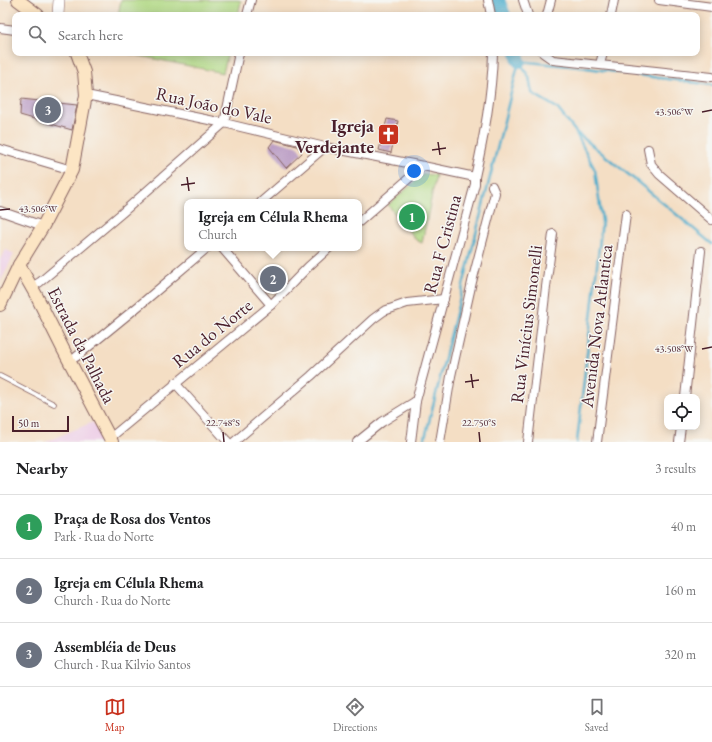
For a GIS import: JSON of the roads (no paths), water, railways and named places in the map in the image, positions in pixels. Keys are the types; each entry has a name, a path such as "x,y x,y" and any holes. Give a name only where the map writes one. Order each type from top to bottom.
{"main road":[{"path":"18,0 34,12"},
{"path":"0,305 3,289 43,226 72,170 86,95 84,72 78,56"},
{"name":"Estrada da Palhada","path":"19,265 32,287 111,440"}],"street":[{"path":"58,12 59,0"},
{"path":"248,12 251,0"},
{"path":"488,0 490,12"},
{"path":"523,0 527,12"},
{"path":"548,12 551,0"},
{"path":"612,12 614,0"},
{"path":"659,0 712,7"},
{"path":"0,28 12,30"},
{"path":"32,287 40,282 122,213 224,123 238,56"},
{"name":"Rua F Cristina","path":"411,442 416,401 475,184 475,177 485,131 493,72 493,56"},
{"path":"547,56 552,60 712,77"},
{"path":"600,64 602,56"},
{"name":"Rua João do Vale","path":"86,95 224,123 325,147 475,177"},
{"path":"264,199 325,147"},
{"path":"0,148 72,170"},
{"path":"648,149 651,164 658,174 712,220"},
{"path":"362,219 423,166"},
{"name":"Rua F Cristina","path":"440,442 451,376 472,282 495,193 492,186"},
{"path":"0,211 43,226"},
{"name":"Avenida Nova Atlantica","path":"597,442 626,214"},
{"name":"Rua Vinícius Simonelli","path":"528,442 546,287 554,234"},
{"path":"76,357 203,251"},
{"path":"225,251 271,305"},
{"name":"Rua do Norte","path":"111,440 176,383 271,305 308,267 327,251"},
{"path":"685,394 701,251"},
{"path":"234,442 311,376 373,319 384,311 407,303 444,299"},
{"path":"176,383 228,442"},
{"path":"357,442 382,422 416,401"},
{"path":"680,442 681,430"}],"lane":[{"path":"0,376 54,404"}],"waterway":[{"path":"498,0 503,12"},
{"path":"518,56 519,61"},
{"path":"519,61 529,77 532,93 557,108 575,131 595,170 602,221 577,442"},
{"path":"519,61 579,67 712,85"},
{"path":"424,442 519,61"},
{"path":"577,133 712,244"}],"place":[{"name":"Assembléia de Deus","path":"48,110"},
{"name":"Igreja Verdejante","path":"389,135"},
{"name":"Praça de Rosa dos Ventos","path":"412,217"},
{"name":"Igreja em Célula Rhema","path":"273,279"}]}
